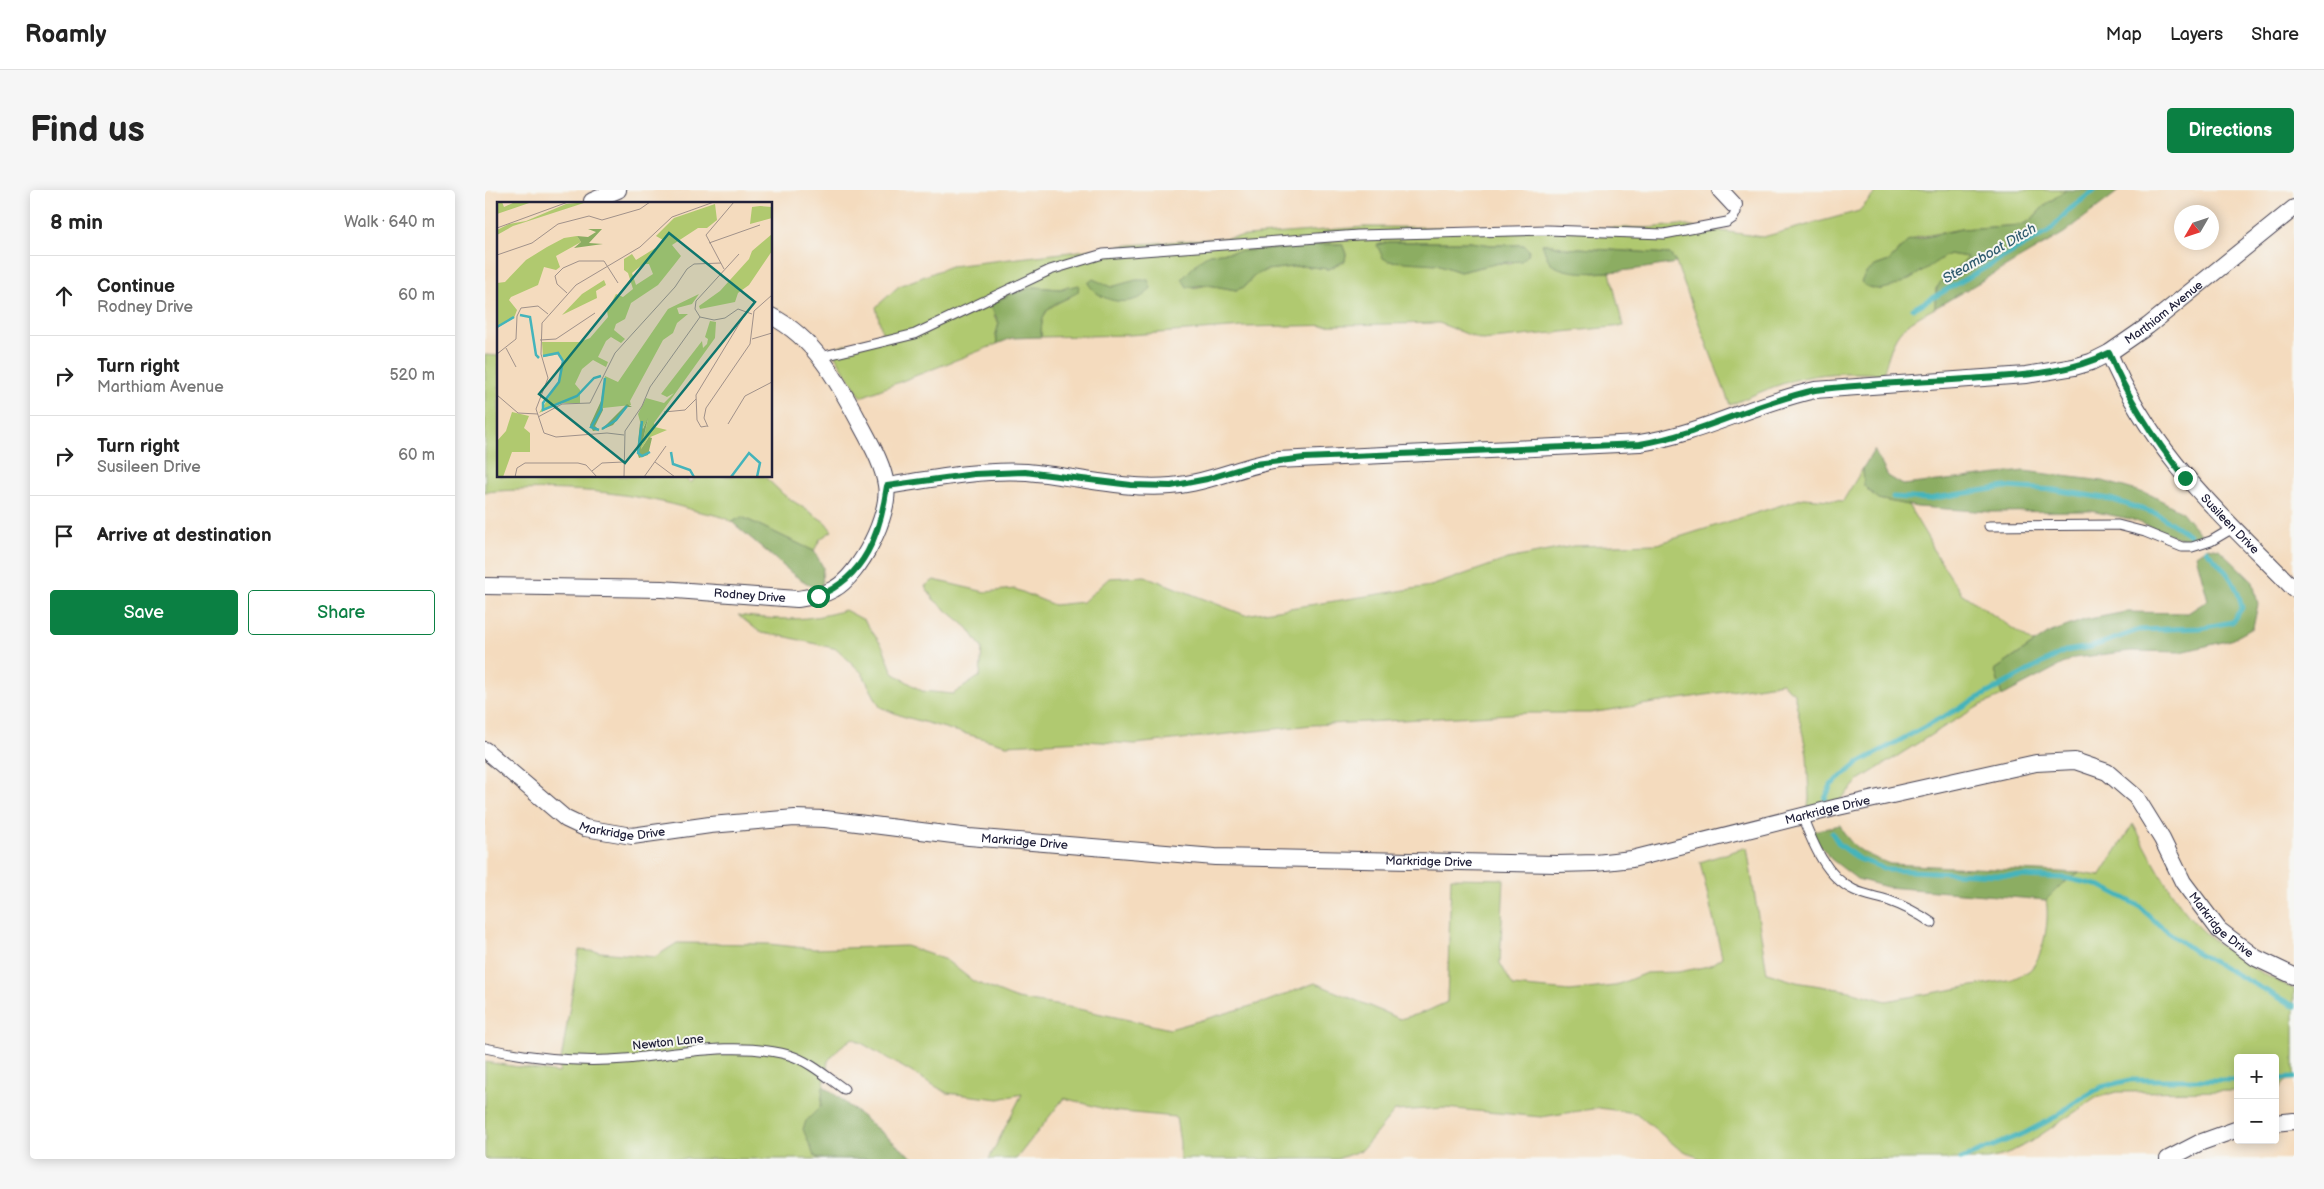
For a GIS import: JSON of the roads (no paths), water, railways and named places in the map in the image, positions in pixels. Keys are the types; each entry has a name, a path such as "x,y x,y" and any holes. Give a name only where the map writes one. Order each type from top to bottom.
{"street":[{"path":"591,198 618,190"},
{"path":"1720,190 1734,205"},
{"name":"Marthiam Avenue","path":"887,486 974,474 1025,472 1131,485 1171,486 1207,479 1256,464 1287,459 1640,444 1685,434 1795,394 1815,390 2026,375 2074,367 2091,362 2109,353 2148,326 2294,208"},
{"path":"773,317 791,329 820,357 844,392 874,452 887,486"},
{"name":"Susileen Drive","path":"2109,353 2125,389 2167,456 2233,528 2294,589"},
{"name":"Rodney Drive","path":"485,586 662,589 797,599 818,596 835,589 847,579 869,550 879,525 887,486"},
{"name":"Markridge Drive","path":"485,750 565,818 585,828 632,836 719,824 795,818 825,818 969,836 1215,857 1596,863 1631,859 1802,816 2036,763 2075,761 2093,765 2107,772 2136,796 2162,840 2183,882 2219,930 2256,958 2294,976"},
{"path":"2279,1123 2294,1121"},
{"path":"2168,1159 2199,1143 2234,1130"}],"lane":[{"path":"820,357 915,334 1050,270 1103,254 1358,235 1547,230 1664,234 1727,222 1733,218 1736,212 1734,205"},
{"path":"1989,526 2118,525 2145,532 2182,547 2192,547 2211,541 2233,528"},
{"path":"1802,816 1810,838 1840,882 1855,891 1915,912 1931,924"},
{"name":"Newton Lane","path":"485,1048 533,1057 565,1059 624,1059 721,1049 756,1050 789,1055 815,1068 844,1089"}],"waterway":[{"name":"Steamboat Ditch","path":"1913,309 2049,231 2070,209 2095,190"},
{"path":"1893,497 1928,499 2005,487 2055,490 2110,499 2157,514 2190,535"},
{"path":"1825,799 1831,785 1858,763 2065,651 2091,647 2139,630 2200,628 2232,622 2242,608 2237,590 2224,570 2206,550"},
{"path":"1832,833 1839,844 1859,859 1889,870 2065,878 2101,886 2139,906 2160,926 2194,951 2294,1006"},
{"path":"2279,1079 2294,1078"},
{"path":"1961,1159 2025,1133 2057,1116 2101,1087 2130,1080 2234,1080"}]}
